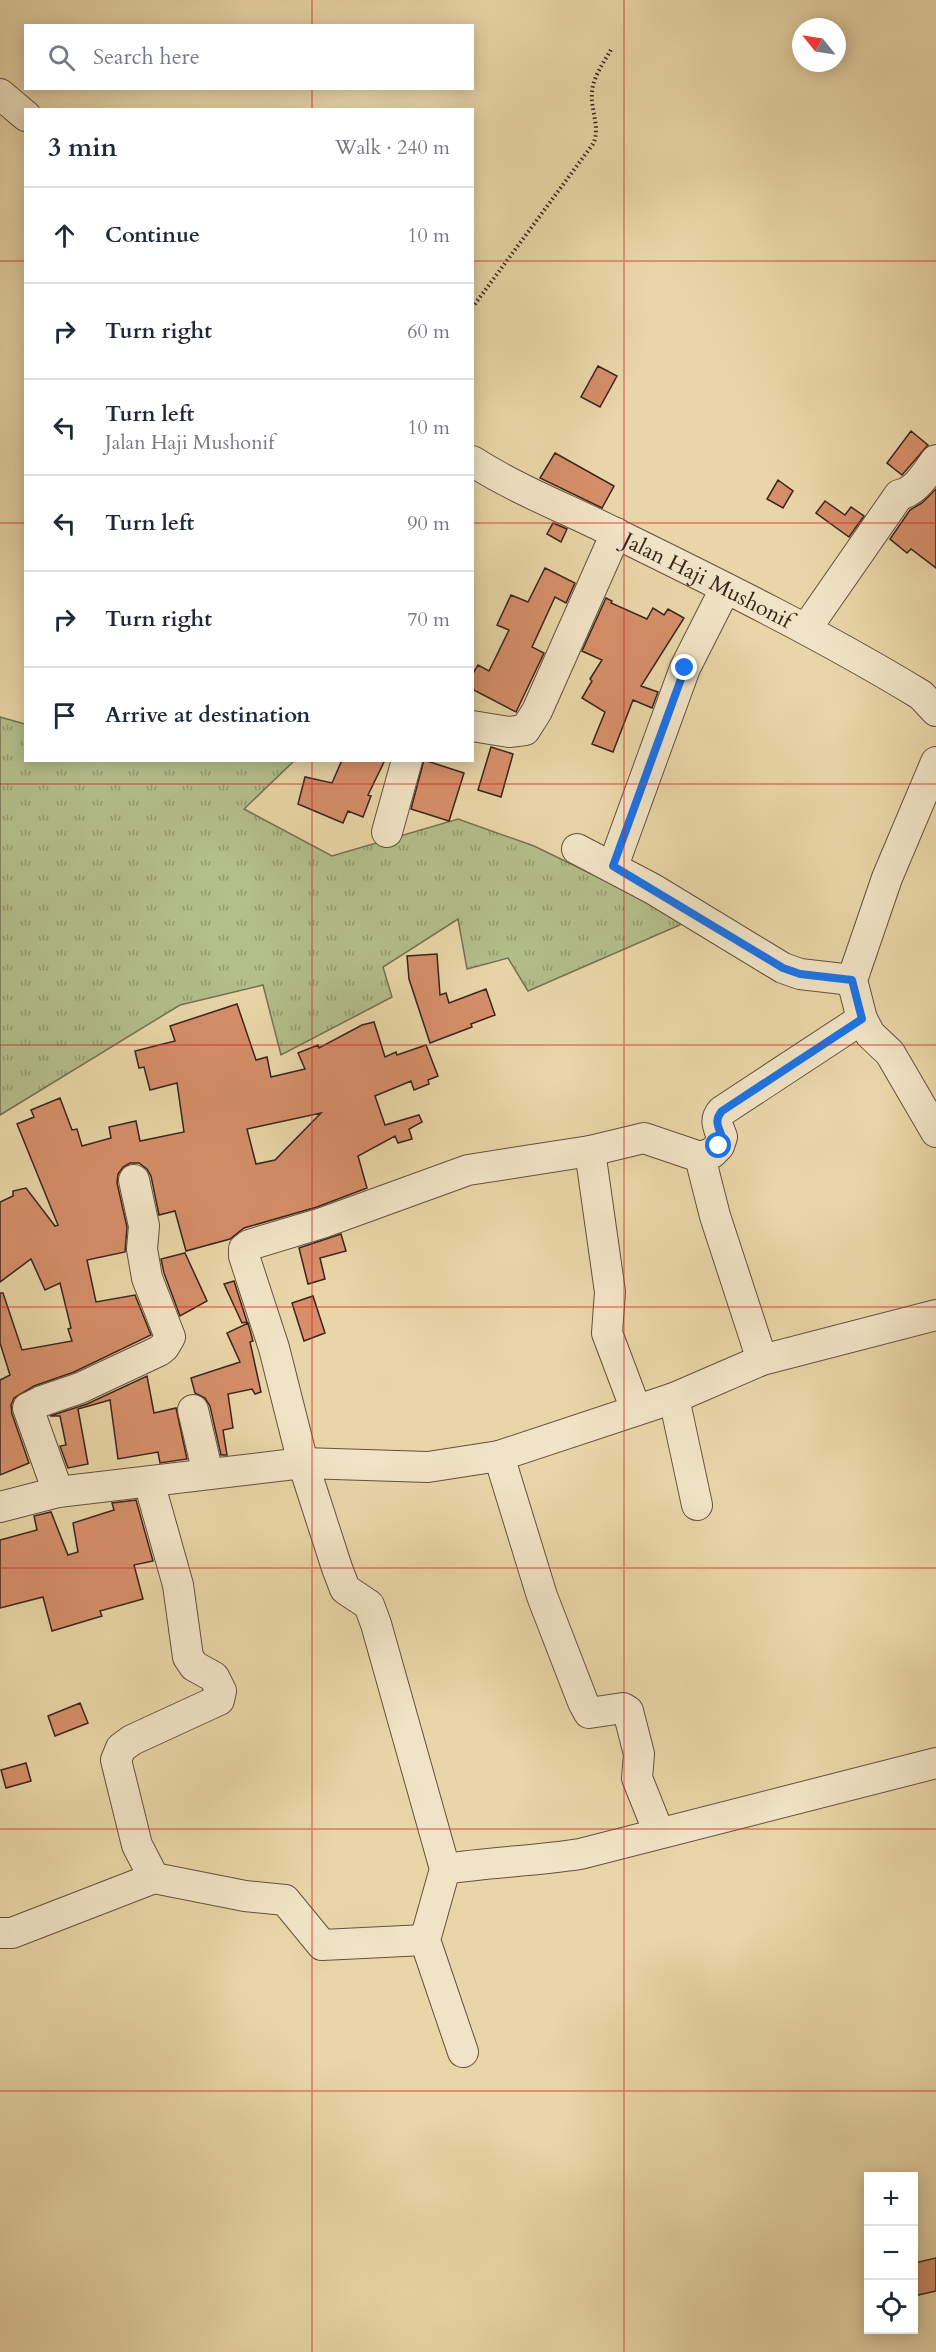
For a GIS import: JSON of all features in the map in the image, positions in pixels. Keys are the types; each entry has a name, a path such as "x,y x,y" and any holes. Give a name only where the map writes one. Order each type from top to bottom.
{"street":[{"path":"0,94 24,114"},
{"path":"806,629 899,495 907,494 916,487 936,460"},
{"name":"Jalan Haji Mushonif","path":"474,462 535,497 616,533 806,629 921,695 936,711"},
{"path":"474,726 509,732 525,730 537,711 616,533"},
{"path":"613,866 685,668 725,589"},
{"path":"387,832 406,762"},
{"path":"936,762 887,878 852,980 862,1019 870,1034 890,1053 936,1132"},
{"path":"577,849 613,866 783,968 800,974 852,980"},
{"path":"463,2052 425,1940 445,1869 376,1624 369,1605 345,1589 341,1581 303,1463 274,1348 244,1256 244,1249 249,1245 322,1223 468,1170 590,1151 644,1138 700,1157 712,1154 719,1146 722,1137 716,1124 722,1111 862,1019"},
{"path":"590,1151 610,1292 607,1333 636,1410"},
{"path":"700,1157 715,1216 762,1360"},
{"path":"57,1492 28,1408 80,1388 159,1351 165,1347 170,1336 147,1278 142,1249 144,1226 134,1180"},
{"path":"0,1507 57,1492 303,1463 428,1467 499,1455 674,1398 762,1360 936,1315"},
{"path":"674,1398 697,1505"},
{"path":"193,1410 208,1474"},
{"path":"499,1455 542,1596 583,1702 589,1713 623,1708 628,1711 639,1754 636,1778 660,1833"},
{"path":"149,1482 178,1585 188,1657 194,1666 214,1677 221,1691 219,1700 132,1740 121,1748 116,1760 137,1845 154,1878"},
{"path":"445,1869 480,1864 536,1862 580,1854 936,1763"},
{"path":"0,1933 12,1933 154,1878 245,1896 285,1900 322,1945 425,1940"}],"path":[{"path":"474,305 593,144 596,134 591,94 593,85 612,48"}],"green space":[{"path":"0,717 24,724 24,762 293,762 244,809 332,856 458,819 534,846 689,921 528,991 508,958 467,969 458,919 383,967 392,997 281,1055 263,985 180,1005 0,1115"}],"building":[{"path":"598,366 617,376 600,407 581,397"},
{"path":"911,431 928,445 902,475 887,463"},
{"path":"555,453 614,486 602,508 540,478"},
{"path":"778,480 793,491 783,508 767,499"},
{"path":"936,489 936,568 911,549 907,553 890,539 910,510 922,503"},
{"path":"825,501 845,515 851,507 864,516 849,537 816,513"},
{"path":"553,523 567,529 561,542 547,534"},
{"path":"545,568 575,583 566,603 555,597 532,647 544,653 516,712 474,690 474,672 478,665 489,671 509,630 497,625 511,595 528,602"},
{"path":"606,598 612,601 611,603 647,619 653,608 664,615 668,609 684,618 641,686 658,692 652,708 633,700 613,752 592,744 605,712 582,698 602,660 582,651"},
{"path":"491,747 513,754 501,797 478,790"},
{"path":"341,762 384,762 368,795 371,796 363,817 348,811 343,823 298,804 305,777 332,783"},
{"path":"423,762 464,773 449,821 411,809"},
{"path":"437,954 440,995 446,993 449,1003 486,989 495,1015 471,1024 472,1027 430,1043 409,979 407,956"},
{"path":"237,1004 256,1060 267,1057 271,1077 305,1069 298,1053 318,1045 319,1048 362,1025 374,1022 385,1057 426,1045 438,1076 428,1080 429,1084 414,1090 411,1081 375,1096 385,1125 419,1115 422,1122 409,1129 412,1139 398,1143 395,1136 358,1156 367,1188 317,1207 244,1228 230,1239 186,1251 175,1211 159,1215 151,1176 147,1169 139,1163 130,1163 123,1167 118,1174 117,1183 127,1227 125,1252 87,1260 96,1302 135,1295 151,1335 74,1372 34,1386 14,1398 11,1405 12,1414 29,1463 0,1475 0,1380 10,1375 0,1343 0,1293 3,1293 22,1350 72,1341 60,1283 45,1290 31,1259 0,1282 0,1202 13,1196 13,1191 26,1188 55,1226 58,1225 17,1124 34,1117 31,1110 60,1098 72,1130 77,1129 82,1146 111,1138 109,1127 136,1121 140,1141 184,1132 177,1083 150,1090 144,1067 139,1068 135,1051 175,1041 170,1026","holes":["321,1113 275,1160 256,1164 247,1129"]},
{"path":"341,1234 346,1251 320,1258 325,1279 308,1284 299,1248"},
{"path":"185,1253 207,1301 180,1316 161,1259"},
{"path":"234,1281 247,1322 242,1323 224,1284"},
{"path":"313,1296 325,1333 304,1341 292,1303"},
{"path":"248,1323 261,1392 255,1394 252,1389 228,1394 233,1428 223,1430 227,1455 221,1455 210,1406 205,1398 195,1393 191,1378 240,1362 227,1333"},
{"path":"147,1376 154,1413 176,1408 187,1459 160,1463 158,1452 118,1459 110,1400 78,1409 88,1464 68,1468 60,1446 66,1445 60,1416 50,1416 87,1404"},
{"path":"136,1500 153,1561 134,1565 143,1599 100,1611 102,1616 52,1631 43,1597 0,1608 0,1540 37,1530 34,1516 51,1512 68,1555 78,1552 73,1523 114,1510 112,1503"},
{"path":"80,1703 88,1723 55,1736 48,1716"},
{"path":"26,1763 31,1781 6,1788 1,1770"},
{"path":"936,2258 936,2291 918,2295 918,2262"}],"route":[{"path":"685,668 613,866 783,968 800,974 852,980 862,1019 722,1111 716,1124 722,1137 719,1146"}]}
